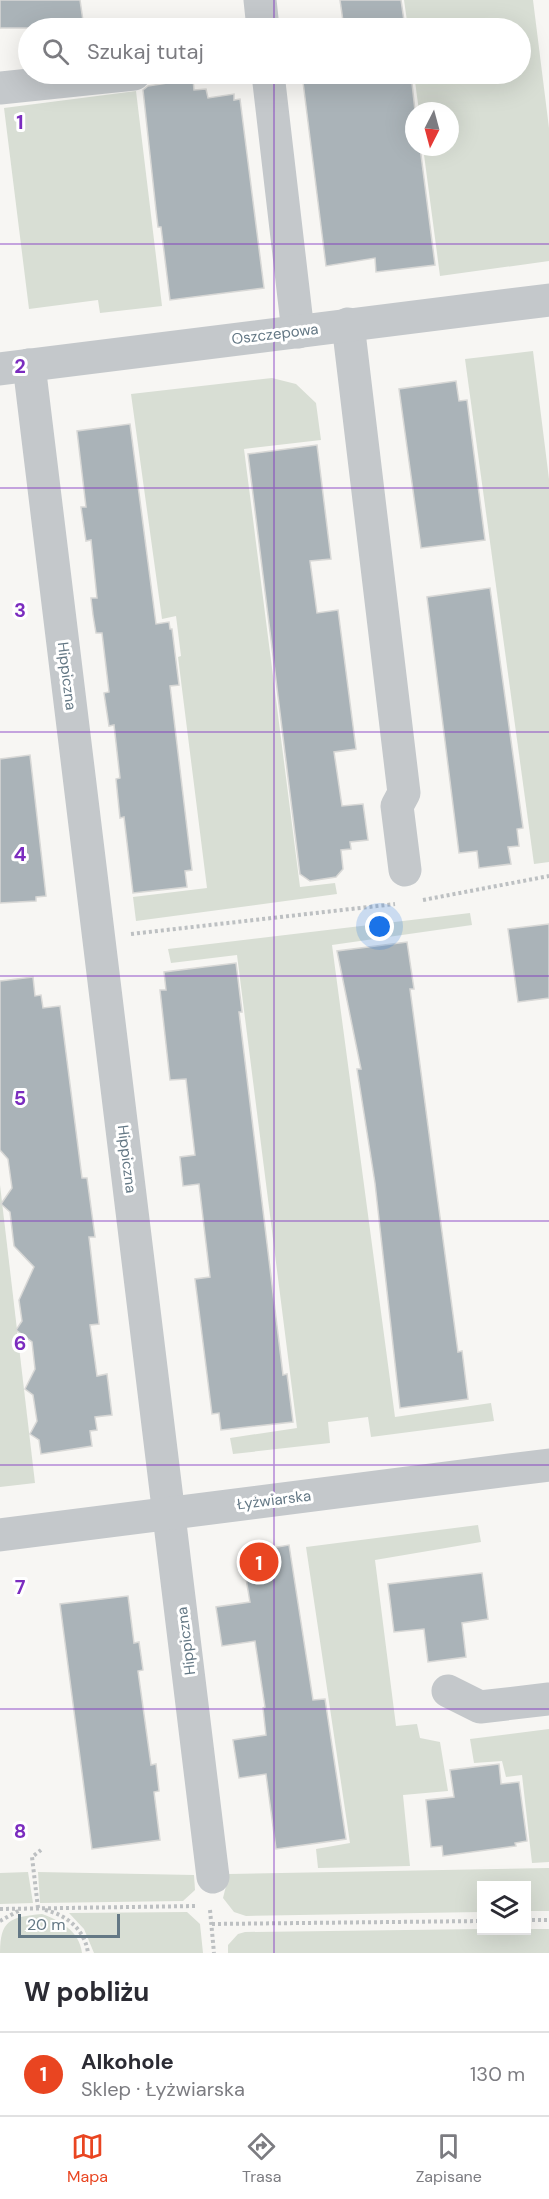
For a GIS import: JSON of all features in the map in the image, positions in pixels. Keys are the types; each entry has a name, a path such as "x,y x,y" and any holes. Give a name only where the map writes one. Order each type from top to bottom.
{"street":[{"path":"260,0 262,18"},
{"path":"0,88 38,84"},
{"path":"269,84 298,332"},
{"name":"Oszczepowa","path":"14,367 549,300"},
{"path":"348,324 404,794 397,806 405,870"},
{"name":"Hippiczna","path":"14,367 99,938 170,1513 211,1892"},
{"name":"Łyżwiarska","path":"0,1535 549,1465"},
{"path":"448,1691 480,1707 549,1699"}],"path":[{"path":"415,901 549,876"},
{"path":"99,938 406,903"},
{"path":"38,1908 32,1857 41,1850"},
{"path":"0,1921 20,1910 211,1892 214,1953"},
{"path":"0,1909 38,1908 59,1913 75,1925 87,1944 88,1953"},
{"path":"531,1920 549,1920"},
{"path":"212,1924 477,1921"}],"shaded area":[{"path":"404,0 533,0 549,128 549,261 440,276 424,156 459,156 459,102 418,102 415,84 531,84 531,18 407,18"},
{"path":"136,91 162,306 100,313 98,300 29,309 4,108"},
{"path":"533,351 549,479 549,862 534,864 465,359"},
{"path":"272,378 296,384 316,403 321,440 244,449 300,887 335,883 337,894 136,921 133,897 207,888 178,657 181,656 176,616 162,619 131,394"},
{"path":"470,913 472,925 332,945 395,1417 491,1403 494,1421 371,1437 368,1417 328,1422 330,1443 233,1454 230,1438 297,1428 237,955 171,963 168,949"},
{"path":"0,1185 35,1483 0,1487"},
{"path":"478,1525 481,1542 375,1560 396,1726 417,1724 420,1738 440,1742 448,1791 403,1795 410,1866 318,1868 316,1849 350,1843 306,1547"},
{"path":"549,1729 549,1862 532,1863 522,1775 506,1777 502,1761 474,1763 470,1739"},
{"path":"549,1868 549,1911 531,1911 531,1881 477,1881 477,1912 246,1916 234,1912 223,1898 229,1874"},
{"path":"28,1872 33,1903 0,1904 0,1873"},
{"path":"38,1872 194,1875 195,1890 183,1901 40,1903"},
{"path":"187,1912 200,1924 203,1953 94,1953 84,1929 69,1913"},
{"path":"42,1914 68,1928 77,1939 82,1953 0,1953 2,1933 9,1922"},
{"path":"477,1929 477,1935 531,1935 531,1929 549,1929 549,1953 228,1953 228,1945 238,1934 245,1932"}],"building":[{"path":"0,0 80,0 83,18 18,18 18,28 0,28"},
{"path":"340,0 401,0 404,18 343,18"},
{"path":"193,84 194,90 206,89 208,98 234,94 234,100 240,99 264,288 170,300 161,227 158,227 143,90 148,86"},
{"path":"303,84 412,84 414,102 405,102 405,156 421,156 435,265 376,272 375,258 326,266"},
{"path":"456,381 459,401 467,400 485,540 421,548 399,389"},
{"path":"130,424 156,624 169,622 170,629 172,629 179,685 170,686 192,870 185,871 187,887 133,893 124,817 120,818 116,779 120,778 114,725 109,726 104,693 109,692 102,633 96,633 93,615 91,598 97,598 91,540 86,541 81,507 86,507 77,431"},
{"path":"317,445 331,559 310,561 317,613 338,610 356,749 334,752 342,806 363,804 368,840 350,842 351,849 341,850 343,869 336,877 310,881 300,874 248,454"},
{"path":"490,588 523,828 517,829 519,846 508,847 511,864 479,868 477,851 459,853 427,597"},
{"path":"30,755 46,896 36,897 36,901 0,903 0,759"},
{"path":"549,924 549,998 518,1002 508,929"},
{"path":"407,942 414,989 410,989 458,1352 462,1351 468,1399 400,1408 375,1183 357,1069 361,1069 337,951"},
{"path":"236,963 242,1012 239,1012 283,1375 287,1374 293,1422 221,1430 219,1413 212,1414 195,1279 210,1277 199,1184 183,1186 180,1157 195,1155 186,1079 170,1080 160,990 166,990 164,972"},
{"path":"33,977 35,996 41,995 43,1008 60,1006 82,1178 87,1178 95,1237 89,1237 99,1324 90,1325 97,1376 107,1374 112,1415 95,1417 97,1430 90,1431 92,1446 41,1454 39,1440 30,1434 37,1421 33,1395 25,1389 35,1369 32,1342 16,1330 22,1321 19,1300 34,1267 14,1246 10,1212 1,1204 12,1188 8,1159 0,1150 0,981"},
{"path":"289,1545 313,1700 325,1699 346,1839 276,1849 266,1774 239,1778 233,1740 266,1735 263,1708 265,1707 255,1641 222,1646 216,1607 250,1602 244,1567 260,1550"},
{"path":"482,1573 488,1619 462,1623 466,1657 428,1662 424,1629 394,1632 388,1584"},
{"path":"128,1596 134,1643 139,1642 143,1670 138,1671 151,1765 156,1764 159,1791 154,1792 160,1840 92,1849 60,1604"},
{"path":"499,1764 501,1784 519,1782 527,1841 515,1843 516,1846 443,1856 442,1846 431,1847 426,1800 454,1797 450,1770"}],"place":[{"name":"Alkohole","path":"259,1562"}]}
